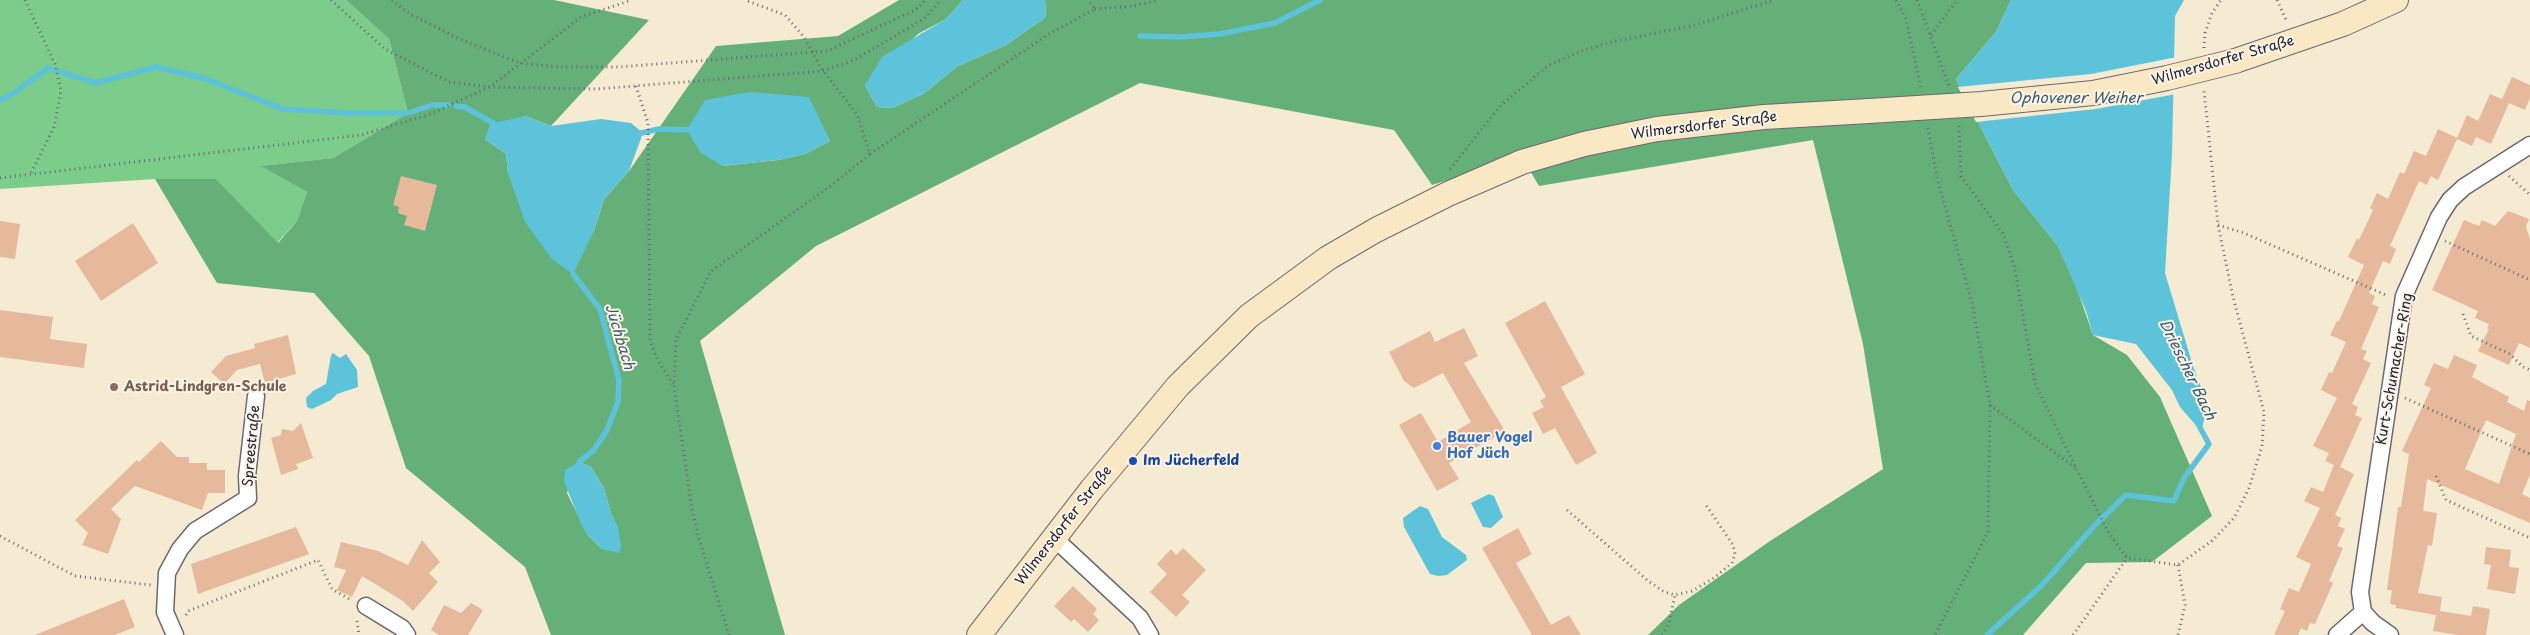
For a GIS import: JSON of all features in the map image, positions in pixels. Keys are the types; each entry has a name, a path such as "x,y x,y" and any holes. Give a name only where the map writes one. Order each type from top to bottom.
{"street":[{"name":"Wilmersdorfer Straße","path":"979,635 1054,538 1178,386 1249,316 1328,258 1376,230 1448,194 1522,162 1584,144 1656,129 1764,117 1982,104 2093,93 2167,78 2235,60 2343,24 2396,0"},
{"name":"Kurt-Schumacher-Ring","path":"2362,612 2360,592 2404,296 2431,235 2450,200 2464,187 2530,145"},
{"name":"Spreestraße","path":"175,635 165,612 167,573 180,549 195,530 248,498 247,476 256,396"},
{"path":"1054,538 1140,618 1150,635"},
{"path":"366,606 402,628 407,635"},
{"path":"2337,635 2362,612 2373,623 2390,635"}],"path":[{"path":"25,0 56,64 60,91 54,127 30,176"},
{"path":"331,0 385,49 449,82 490,88 596,89 823,71 854,60 924,19 941,0"},
{"path":"392,0 410,14 462,40 520,63 556,67 618,67 813,53 827,50 915,10 926,0"},
{"path":"0,178 30,176 361,134 428,116 490,88 581,16 632,0"},
{"path":"744,0 785,15 804,37 823,71 857,114 870,154"},
{"path":"1088,0 1095,9"},
{"path":"729,635 699,539 692,508 674,387 676,340 711,271 832,185 870,154 1049,34 1095,9 1134,6 1158,0"},
{"path":"1448,194 1446,175 1500,105 1549,65 1581,51 1616,41 1695,25 1774,0"},
{"path":"1896,0 1906,19 1922,95"},
{"path":"1917,0 1950,90"},
{"path":"1931,34 1957,0"},
{"path":"2204,50 2212,13 2221,0"},
{"path":"1958,124 1961,176 2003,234 2014,265 2035,383 2077,470 2107,530 2126,558 2178,565 2213,540 2234,518 2249,488 2262,446 2264,412 2233,297 2218,226 2203,84"},
{"path":"636,86 648,123 650,340 656,357 674,387"},
{"path":"1927,123 1937,178 1972,302 1990,405 1988,532 1935,635"},
{"path":"2498,165 2530,194"},
{"path":"2218,226 2244,233 2385,296 2404,296"},
{"path":"2431,235 2530,280"},
{"path":"2463,314 2471,336 2510,354 2523,367 2530,370"},
{"path":"2389,391 2530,454"},
{"path":"1990,405 2077,470"},
{"path":"2436,476 2446,500 2530,538"},
{"path":"1567,510 1647,580 1664,592 1675,595 1692,591 1714,578 1732,563 1735,554 1733,545 1706,505"},
{"path":"0,536 75,576 166,587"},
{"path":"2074,635 2126,558"},
{"path":"175,635 188,610 318,560 332,589 359,605 366,606"},
{"path":"2178,565 2185,605 2178,635"},
{"path":"1662,635 1669,623 1675,595"}],"green space":[{"path":"0,0 346,0 389,39 408,113 333,158 262,166 307,192 297,221 277,243 216,179 155,179 0,189"},
{"path":"346,0 554,0 649,20 551,126 525,116 485,139 506,154 508,173 594,231 604,199 629,171 716,46 838,36 899,0 963,0 946,19 918,34 865,85 877,107 892,108 923,94 958,66 1006,45 1046,17 1045,0 2011,0 1996,32 1956,79 2013,190 2058,246 2076,286 2093,335 2127,355 2160,397 2212,516 2152,562 2086,563 2023,635 1648,635 1679,605 1770,541 1883,469 1863,344 1813,140 1539,186 1522,157 1432,185 1394,130 1140,83 816,246 700,341 785,635 551,635 525,567 406,468 369,356 314,293 217,283 155,179 216,179 278,243 297,221 307,192 261,166 333,158 408,113 389,39","holes":["823,128 830,141 805,154 778,160 722,166","579,462 591,467 604,488 611,514 618,529 602,549 587,534 567,493"]}],"water":[{"path":"963,0 1045,0 1046,17 1006,45 958,66 923,94 892,108 877,107 865,85 882,57 946,19"},
{"name":"Ophovener Weiher","path":"2011,0 2184,0 2175,16 2172,154 2165,273 2193,366 2205,398 2205,417 2201,431 2180,407 2172,390 2136,344 2093,335 2086,311 2058,246 2013,190 1956,79 1996,32"},
{"path":"750,92 809,97 830,141 805,154 778,160 722,166 700,152 687,130 705,100"},
{"path":"525,116 551,126 601,119 631,123 643,133 629,171 604,199 594,231 573,274 552,259 525,222 508,173 506,154 485,139 490,124"},
{"path":"333,353 340,358 346,354 357,370 358,387 337,394 331,400 312,409 307,407 306,398 313,391 326,384 331,355"},
{"path":"579,462 591,467 604,488 611,514 618,529 621,547 619,553 602,549 587,534 581,524 564,481 565,470"},
{"path":"1489,494 1494,496 1503,517 1491,528 1483,527 1471,503"},
{"path":"1420,506 1428,509 1442,537 1466,555 1467,560 1447,575 1438,576 1430,574 1404,527 1403,518"}],"pier":[{"path":"2177,57 2176,94 2096,109 1976,122 1958,87 2091,74"}],"building":[{"path":"2512,77 2530,85 2530,98 2525,110 2509,103 2491,144 2476,137 2472,146 2457,139 2438,180 2431,176 2427,185 2419,181 2390,246 2396,249 2390,264 2383,261 2369,293 2375,296 2372,304 2379,307 2361,349 2367,351 2363,359 2371,363 2352,404 2358,407 2355,415 2362,418 2340,467 2354,474 2335,515 2341,518 2338,526 2345,529 2337,546 2343,548 2329,581 2333,583 2315,624 2310,623 2307,631 2301,628 2298,635 2274,635 2285,611 2280,609 2289,588 2299,592 2311,564 2296,557 2320,508 2304,501 2311,487 2323,492 2334,465 2325,461 2329,453 2313,446 2337,398 2321,390 2329,372 2332,373 2346,342 2330,335 2337,321 2339,321 2364,265 2348,257 2357,238 2359,240 2373,210 2370,208 2377,193 2388,199 2400,172 2404,174 2414,151 2426,156 2438,129 2457,138 2467,115 2478,121 2490,94 2502,99"},
{"path":"401,176 437,185 425,231 404,225 407,216 398,213 399,207 393,205"},
{"path":"2508,211 2529,219 2526,227 2530,239 2530,348 2519,343 2509,365 2478,351 2489,329 2487,329 2489,324 2475,318 2478,311 2432,290 2464,220 2479,226 2482,220 2495,226"},
{"path":"0,221 20,224 15,259 0,257"},
{"path":"133,223 158,263 101,301 75,261"},
{"path":"1545,301 1585,374 1561,387 1597,453 1576,465 1555,428 1543,434 1532,413 1544,407 1540,401 1546,397 1505,323"},
{"path":"0,310 53,317 50,339 87,344 84,368 0,357"},
{"path":"1464,328 1478,356 1464,363 1505,431 1449,463 1459,479 1437,491 1399,425 1421,413 1438,442 1471,422 1443,373 1414,388 1404,381 1389,352 1430,331 1435,342"},
{"path":"288,335 296,374 265,383 260,364 237,370 224,384 211,372 226,356 255,348 254,344"},
{"path":"2454,355 2477,365 2472,377 2509,397 2507,402 2524,411 2527,400 2530,401 2530,475 2522,494 2530,498 2530,523 2427,479 2423,511 2437,513 2432,546 2428,545 2418,593 2442,597 2440,611 2471,616 2473,606 2490,609 2486,635 2458,635 2433,631 2436,615 2396,608 2396,605 2390,604 2392,590 2387,590 2398,507 2401,507 2409,454 2402,451 2431,388 2424,385 2434,363 2448,369","holes":["2486,420 2516,434 2499,484 2465,469"]},
{"path":"301,423 313,458 296,464 298,469 281,475 271,438 281,435 282,429 293,431"},
{"path":"161,441 177,457 189,457 189,463 207,463 207,470 225,470 225,493 208,493 202,510 135,486 111,509 121,519 108,554 82,545 88,533 75,520 137,460 139,462"},
{"path":"296,527 309,554 198,594 191,564"},
{"path":"1518,528 1532,554 1516,563 1551,625 1569,615 1581,635 1532,635 1482,548"},
{"path":"422,540 440,562 429,573 438,582 413,611 403,601 362,576 352,597 337,590 346,570 334,567 341,542 378,551 408,565"},
{"path":"2486,547 2511,550 2509,567 2519,568 2515,594 2487,589 2491,565 2484,564"},
{"path":"1183,548 1206,570 1182,595 1190,602 1176,617 1150,592 1167,574 1157,564 1171,549 1176,555"},
{"path":"1073,586 1097,609 1093,614 1099,620 1088,632 1074,619 1071,622 1054,606"},
{"path":"124,599 135,627 115,635 35,635"},
{"path":"471,603 483,610 468,635 439,635 431,630 444,605 461,613"}],"waterway":[{"path":"1140,36 1179,37 1220,34 1275,23 1320,0"},
{"path":"0,100 14,93 48,68 96,83 156,67 203,78 283,109 348,113 408,113 433,105 448,105"},
{"path":"456,106 465,107 496,125"},
{"path":"637,134 659,129 692,130"},
{"name":"Jüchbach","path":"573,274 600,309 619,380 618,402 607,430 594,450 579,462"},
{"name":"Driescher Bach","path":"1987,635 2042,585 2095,525 2126,495 2174,501 2184,478 2209,444 2198,424"}],"place":[{"name":"Astrid-Lindgren-Schule","path":"114,387"},
{"name":"Bauer Vogel Hof Jüch","path":"1437,446"},
{"name":"Im Jücherfeld","path":"1133,461"}]}
